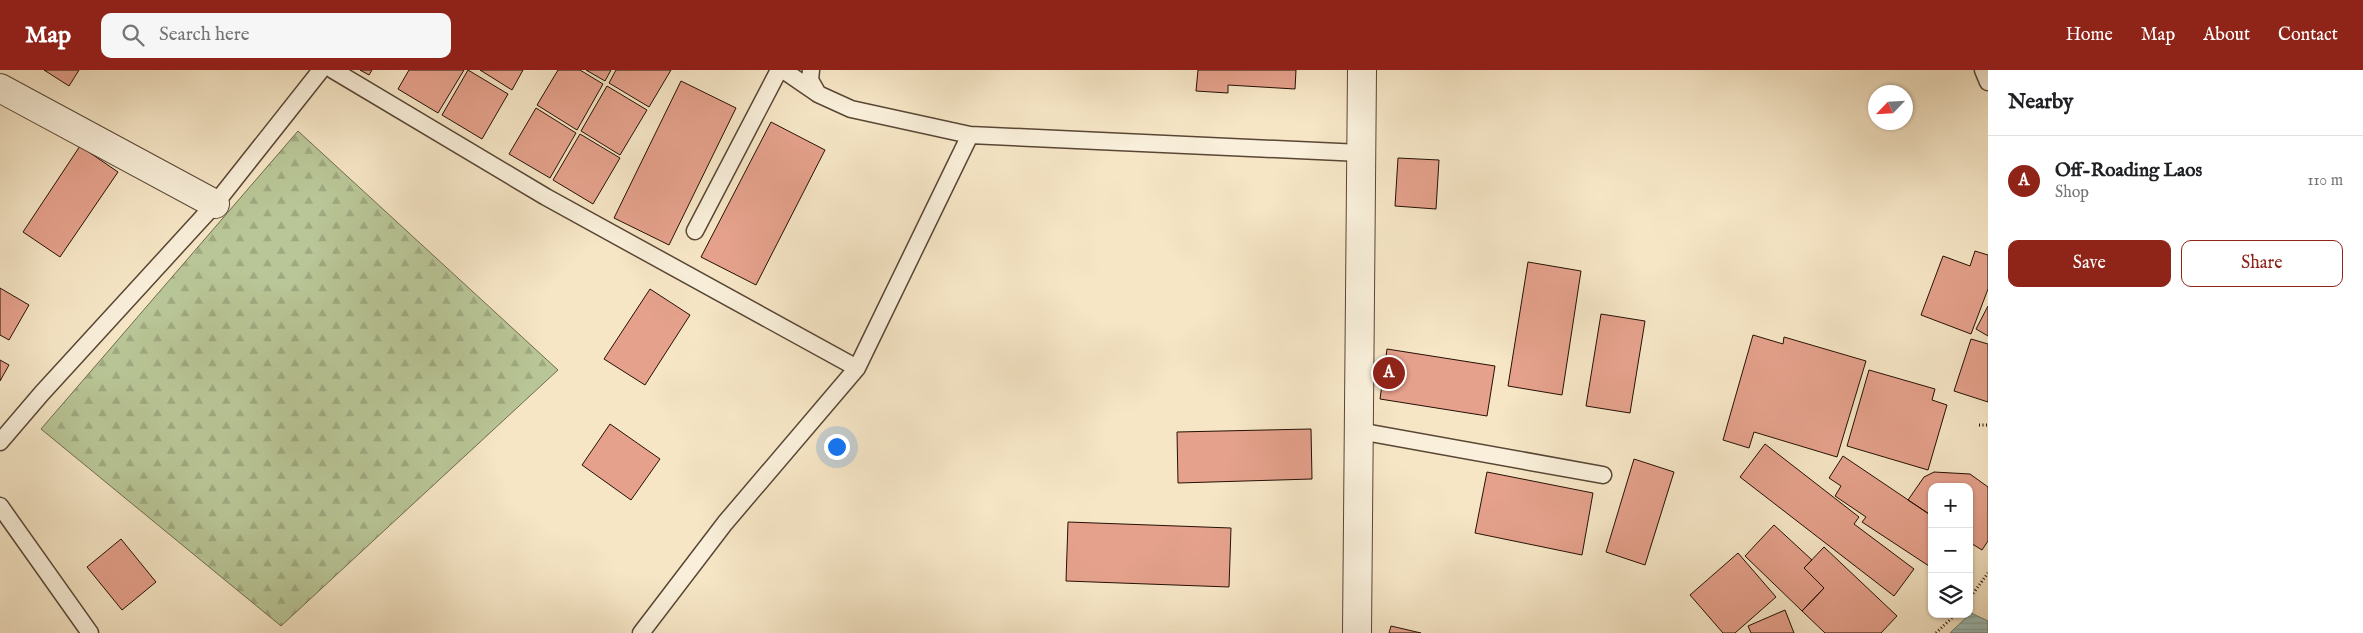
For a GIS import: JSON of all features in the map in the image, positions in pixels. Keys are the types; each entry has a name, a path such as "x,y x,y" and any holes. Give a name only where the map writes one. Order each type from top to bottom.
{"street":[{"path":"1357,633 1362,70"},
{"path":"0,88 215,204"}],"lane":[{"path":"0,442 42,393 215,204 321,70"},
{"path":"333,70 546,197 857,368"},
{"path":"695,231 781,70 818,94 851,109 970,135 1361,153"},
{"path":"811,70 810,80 818,94"},
{"path":"1983,70 1988,82"},
{"path":"641,633 725,523 857,368 970,135"},
{"path":"1359,431 1603,475"},
{"path":"0,506 90,633"}],"path":[{"path":"1979,425 1988,425"},
{"path":"1973,594 1988,573"},
{"path":"1936,633 1952,618"}],"green space":[{"path":"298,131 558,370 281,626 41,429"}],"water":[{"path":"1973,614 1988,621 1988,633 1950,633 1966,618 1973,618"}],"building":[{"path":"44,70 79,70 69,86"},
{"path":"360,70 372,70 369,75"},
{"path":"409,70 464,70 438,113 398,89"},
{"path":"468,70 508,94 482,139 442,115"},
{"path":"480,70 523,70 512,90"},
{"path":"558,70 580,70 603,84 577,130 537,105"},
{"path":"586,70 611,70 605,81"},
{"path":"616,70 671,70 649,107 609,83"},
{"path":"1198,70 1296,70 1295,89 1228,85 1228,93 1196,91"},
{"path":"681,81 736,108 669,245 614,218"},
{"path":"607,86 647,110 620,155 581,131"},
{"path":"536,108 576,133 550,178 509,154"},
{"path":"771,122 825,150 756,285 701,257"},
{"path":"580,134 620,158 593,204 553,180"},
{"path":"80,146 118,172 60,257 23,232"},
{"path":"1398,158 1439,160 1436,209 1395,206"},
{"path":"1975,251 1988,255 1988,289 1971,334 1921,315 1943,256 1970,266"},
{"path":"1528,262 1581,271 1562,395 1508,386"},
{"path":"0,288 29,305 9,340 0,335"},
{"path":"650,289 690,315 645,385 604,359"},
{"path":"1988,306 1988,336 1976,329"},
{"path":"1601,314 1645,321 1630,413 1586,406"},
{"path":"1753,335 1783,344 1784,337 1866,361 1837,457 1754,432 1749,448 1723,440"},
{"path":"1971,339 1988,344 1988,402 1954,391"},
{"path":"1387,349 1495,366 1487,416 1380,399"},
{"path":"0,360 9,365 0,381"},
{"path":"1869,370 1935,389 1932,400 1947,405 1928,470 1847,446"},
{"path":"610,424 660,459 631,500 582,465"},
{"path":"1311,429 1312,479 1178,483 1177,432"},
{"path":"1765,444 1859,517 1854,524 1914,569 1894,596 1740,477"},
{"path":"1843,456 1928,513 1928,565 1862,522 1866,517 1835,496 1841,486 1829,478"},
{"path":"1634,459 1674,472 1645,565 1606,552"},
{"path":"1487,472 1593,493 1582,555 1475,533"},
{"path":"1934,472 1970,474 1988,487 1988,541 1982,550 1973,544 1973,483 1928,483 1928,513 1908,500 1924,477"},
{"path":"1068,522 1231,528 1229,587 1066,581"},
{"path":"1774,525 1812,560 1804,568 1824,588 1802,611 1745,556"},
{"path":"121,539 156,582 122,610 87,567"},
{"path":"1824,547 1897,616 1881,633 1825,633 1802,611 1824,588 1804,568"},
{"path":"1738,553 1776,597 1735,633 1723,633 1690,595"},
{"path":"1785,610 1794,633 1751,633 1748,626"},
{"path":"1391,626 1421,633 1389,633"}],"place":[{"name":"Off-Roading Laos","path":"1389,373"}]}
